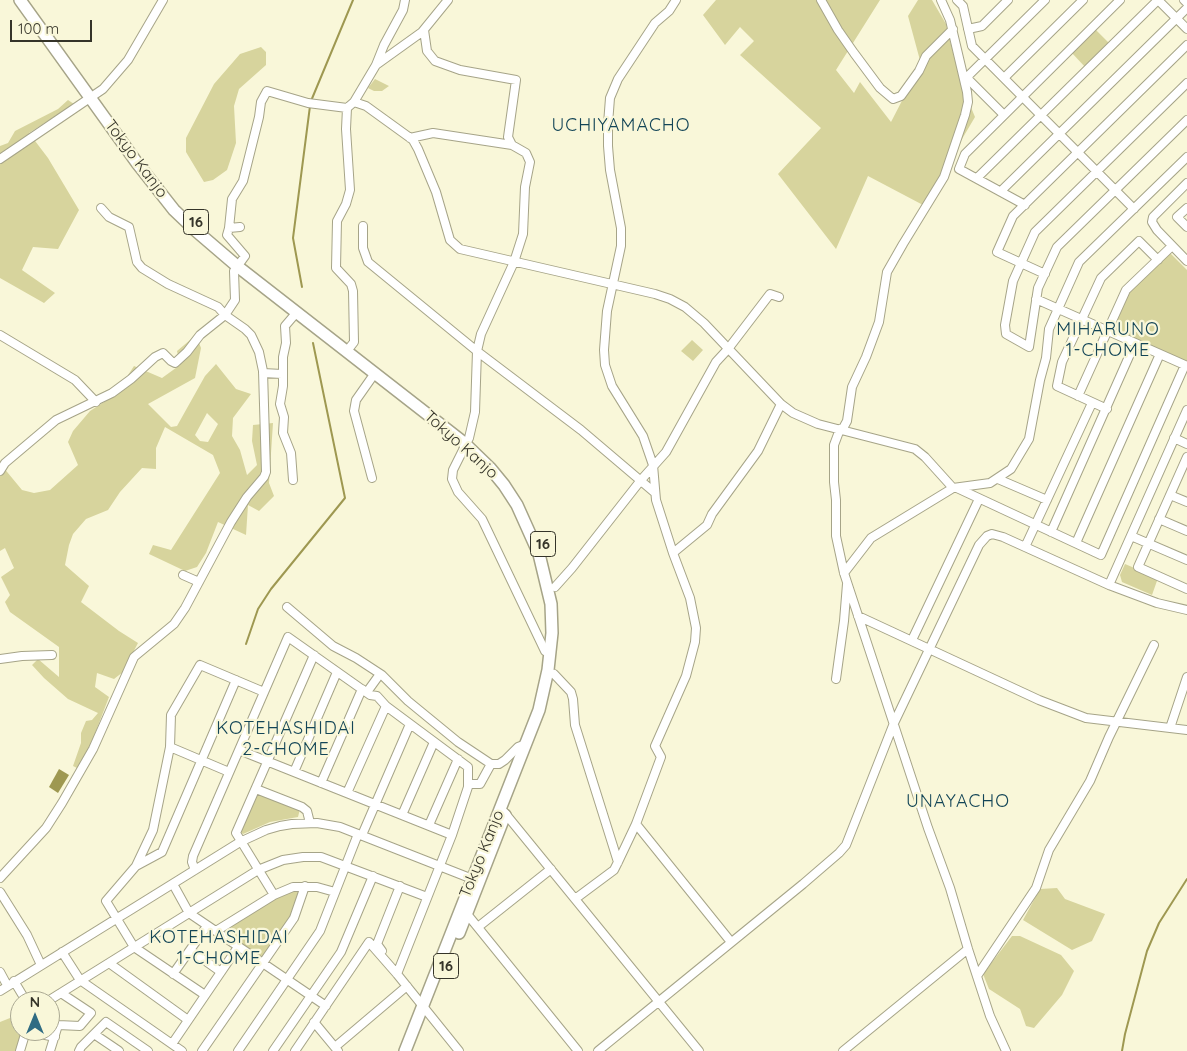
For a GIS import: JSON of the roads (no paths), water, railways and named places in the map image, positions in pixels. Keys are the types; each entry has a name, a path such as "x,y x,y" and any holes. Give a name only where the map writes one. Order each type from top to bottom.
{"highway":[{"name":"Tokyo Kanjo","path":"20,0 167,191 191,217 239,263 297,312 349,348 375,373 467,442 504,485 518,505 539,554 551,604 550,654 539,710 503,811"},
{"name":"Tokyo Kanjo","path":"29,0 94,96"},
{"name":"Tokyo Kanjo","path":"239,263 496,465 522,499 535,525 546,552 555,587 558,628 557,661 544,715 503,811 425,1008 412,1051"},
{"name":"Tokyo Kanjo","path":"405,1051 467,914 476,880"}],"street":[{"path":"0,159 94,96 110,81 128,60 163,0"},
{"path":"349,348 354,342 352,284 336,268 337,221 346,204 350,190 346,129 348,108 354,102 376,65 384,45 403,10 405,0"},
{"path":"376,65 424,30 448,0"},
{"path":"576,899 614,870 636,824 660,757 655,746 686,676 695,642 696,628 692,606 672,553 654,492 654,465 643,436 612,386 604,350 607,311 621,246 621,228 610,170 608,146 610,98 618,79 654,22 669,11 676,0"},
{"path":"821,0 854,53 880,88 892,100 901,96 919,71 926,56 952,30"},
{"path":"941,0 948,11 968,102 944,177 888,272 879,322 852,387 847,421 834,446 836,536 858,616 950,888 968,950 990,1016 1006,1051"},
{"path":"957,0 963,6 972,46 1134,210"},
{"path":"963,6 970,0"},
{"path":"968,29 982,26 1008,0"},
{"path":"1004,115 969,80 968,76 1045,0"},
{"path":"1004,78 1083,0"},
{"path":"1026,205 959,169 965,154 1120,0"},
{"path":"977,178 1158,0 1187,29"},
{"path":"1184,0 1187,3"},
{"path":"1002,192 1187,8"},
{"path":"424,30 427,51 435,61 460,70 516,80 508,137 512,145"},
{"path":"1045,274 997,252 1013,216 1187,45"},
{"path":"1187,83 1035,232 1013,281 1006,334 1029,347 1038,288 1057,247 1187,120"},
{"path":"0,471 5,462 56,420 112,394 131,380 146,364 163,353 175,363 187,352 200,335 225,315 236,300 234,271 245,256 227,235 232,199 244,188 261,102 267,91 310,103 348,108"},
{"path":"354,102 366,106 410,138 418,149 436,192 447,233 454,244 460,249 670,299 685,307 704,323 780,404 805,419 915,449 955,488 1101,555 1186,366 1036,300"},
{"path":"410,138 433,133 512,145 526,153 530,162 525,187 523,234 514,262 484,325 477,351 475,412 467,442 452,475 453,484 482,519 546,651 550,654"},
{"path":"836,679 844,621 846,576 870,538 955,488 990,482 1011,468 1029,439 1046,358 1049,328 1079,262 1187,157"},
{"path":"1187,182 1152,217 1154,227 1187,261"},
{"path":"0,878 46,828 93,749 134,657 174,624 231,522 266,472 263,373 259,352 251,335 245,328 210,302 168,284 142,268 137,262 129,227 109,217 101,208"},
{"path":"1187,208 1177,217 1187,227"},
{"path":"363,226 362,248 368,262 477,351 581,430 654,492"},
{"path":"229,228 240,227"},
{"path":"1106,409 1057,386 1062,362 1101,278 1139,241 1158,260"},
{"path":"1078,396 1126,290 1172,246"},
{"path":"555,587 640,480 666,452 694,403 709,371 770,294 779,297"},
{"path":"292,480 291,453 282,430 284,417 280,404 283,386 282,357 286,343 285,326 297,312"},
{"path":"0,335 75,380 96,402"},
{"path":"1051,532 1135,343"},
{"path":"1076,543 1160,354"},
{"path":"263,373 282,374"},
{"path":"372,478 354,411 356,400 375,373"},
{"path":"1025,547 1092,403"},
{"path":"672,553 707,525 712,514 758,451 780,404"},
{"path":"1109,585 1187,410"},
{"path":"1174,438 1187,444"},
{"path":"1187,457 1184,472 1170,495 1138,567 1187,589"},
{"path":"998,478 1047,500"},
{"path":"1170,495 1187,502"},
{"path":"912,640 979,499"},
{"path":"1159,519 1187,532"},
{"path":"598,1051 803,884 842,849 850,836 894,723 982,540 987,536 996,535 1109,585 1157,603 1187,610"},
{"path":"1131,536 1187,560"},
{"path":"183,575 198,582"},
{"path":"287,607 333,646 380,674 408,701 458,742 491,764 499,764 518,746 526,744"},
{"path":"858,616 1038,700 1086,718 1187,730"},
{"path":"195,870 192,862 193,856 288,637 364,690 377,696 386,706 468,767 468,784 452,834 397,974"},
{"path":"977,976 1036,888 1049,850 1090,781 1154,645"},
{"path":"0,659 52,654"},
{"path":"274,895 236,833 314,655"},
{"path":"205,995 134,947 106,901 136,866 153,830 170,747 171,715 200,664 264,692"},
{"path":"294,772 337,672"},
{"path":"321,783 364,690 380,674"},
{"path":"554,674 570,692 573,699 575,725 618,862"},
{"path":"1170,728 1187,677"},
{"path":"136,866 162,852 236,680"},
{"path":"347,793 386,706"},
{"path":"238,1051 320,931 345,865 375,804 410,724"},
{"path":"402,815 434,742"},
{"path":"170,747 229,772"},
{"path":"239,750 452,834"},
{"path":"429,826 458,759"},
{"path":"468,784 480,784 491,764"},
{"path":"256,789 302,807 307,811 310,824"},
{"path":"503,811 699,1051"},
{"path":"0,991 240,842 280,826 310,824 340,828 360,834 476,880"},
{"path":"636,824 731,942"},
{"path":"60,1025 80,1026 91,1013 61,993 258,870 283,860 321,857 427,897"},
{"path":"478,927 551,869"},
{"path":"273,1051 346,944 373,876"},
{"path":"173,884 189,913 326,1006"},
{"path":"202,1051 294,918 305,886"},
{"path":"216,931 274,895 293,887 317,886 335,892"},
{"path":"383,957 383,952 377,944 400,886"},
{"path":"0,892 27,935 41,965"},
{"path":"467,914 578,1051"},
{"path":"173,974 207,926"},
{"path":"295,1051 369,942 459,1051"},
{"path":"172,1044 238,946"},
{"path":"190,950 221,972"},
{"path":"843,1051 968,950"},
{"path":"62,952 80,980 182,1051"},
{"path":"109,963 188,1020"},
{"path":"0,972 18,991"},
{"path":"314,1022 336,1049 407,986"},
{"path":"79,1051 81,1046 106,1022 148,1051"},
{"path":"94,1034 120,1051"}],"waterway":[{"path":"311,101 353,0"},
{"path":"302,287 293,238 310,106"},
{"path":"246,644 258,609 271,589 345,498 313,343"},
{"path":"1122,1051 1147,951 1159,923 1187,879"}],"district":[{"name":"UCHIYAMACHO","path":"621,126"},
{"name":"MIHARUNO 1-CHOME","path":"1108,340"},
{"name":"KOTEHASHIDAI 2-CHOME","path":"286,740"},
{"name":"UNAYACHO","path":"958,802"},
{"name":"KOTEHASHIDAI 1-CHOME","path":"219,948"}]}
